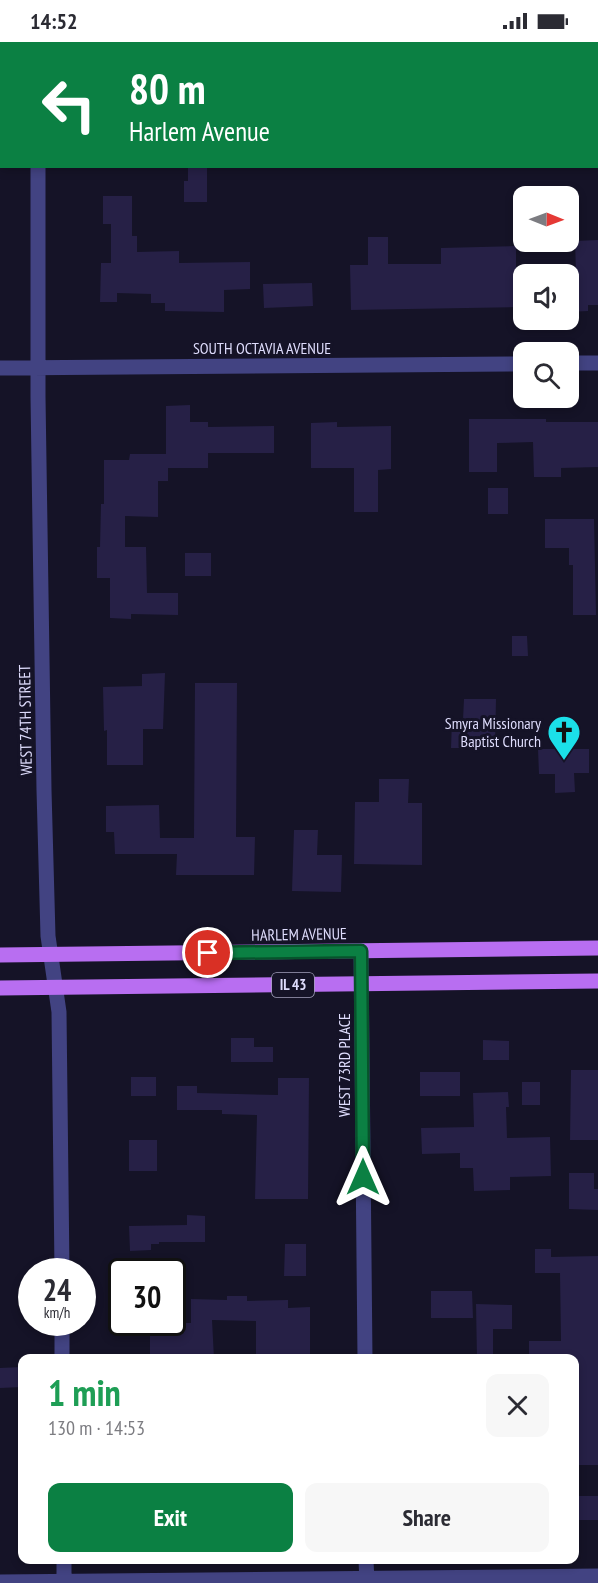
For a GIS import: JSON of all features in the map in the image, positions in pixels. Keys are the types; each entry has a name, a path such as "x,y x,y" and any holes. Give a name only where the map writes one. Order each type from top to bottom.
{"main road":[{"name":"HARLEM AVENUE","path":"0,956 598,948"},
{"name":"IL 43","path":"0,988 598,981"}],"street":[{"name":"WEST 74TH STREET","path":"38,168 38,368 44,790 50,955 59,1012 62,1258"},
{"path":"579,363 598,363"},
{"name":"SOUTH OCTAVIA AVENUE","path":"0,368 513,364"},
{"name":"WEST 73RD PLACE","path":"361,951 365,1354"},
{"path":"62,1336 62,1354"},
{"path":"64,1564 64,1582"},
{"path":"366,1564 367,1581"},
{"path":"0,1582 367,1581 598,1576"}],"building":[{"path":"188,168 207,168 207,202 184,202 184,181 188,181"},
{"path":"103,196 132,196 132,236 137,236 137,252 179,251 179,263 250,262 250,289 224,290 224,312 165,311 165,303 151,303 151,294 117,293 117,302 100,302 101,263 111,263 111,224 103,224"},
{"path":"368,237 388,237 388,264 441,264 441,248 513,246 513,252 516,252 516,264 513,264 513,307 351,310 350,265 368,265"},
{"path":"598,240 598,305 588,305 588,311 579,311 579,264 576,264 575,252 579,252 579,241"},
{"path":"312,283 313,306 264,308 263,284"},
{"path":"190,405 190,422 208,422 208,427 274,426 274,453 208,453 208,468 168,468 168,481 158,481 158,517 125,516 125,547 146,547 147,593 178,593 178,615 131,614 131,619 110,618 110,578 97,578 101,504 104,504 104,460 129,460 130,454 166,454 166,406"},
{"path":"469,419 598,422 598,467 561,468 561,477 534,477 533,442 497,443 497,472 469,472"},
{"path":"337,422 337,427 391,426 391,469 378,470 378,512 354,512 354,468 311,468 311,423"},
{"path":"488,488 508,488 508,514 488,514"},
{"path":"545,519 594,519 596,615 573,615 573,565 569,565 569,548 545,548"},
{"path":"185,553 211,553 211,576 185,576"},
{"path":"512,636 527,636 528,656 512,656"},
{"path":"165,673 163,729 143,729 143,765 107,765 103,687 142,686 142,674"},
{"path":"195,683 237,683 236,837 255,837 254,875 176,875 177,854 115,854 114,832 106,832 106,806 159,805 160,838 194,838"},
{"path":"464,699 496,699 495,748 451,748 452,720 463,720"},
{"name":"Smyra Missionary Baptist Church","path":"538,749 589,749 589,773 574,773 575,792 555,793 555,774 539,774"},
{"path":"379,779 409,779 408,803 422,803 422,865 354,864 355,802 379,802"},
{"path":"294,830 318,830 317,855 342,855 341,892 292,891"},
{"path":"231,1038 254,1038 254,1047 273,1047 273,1062 231,1062"},
{"path":"483,1040 509,1041 509,1060 483,1060"},
{"path":"571,1070 598,1070 598,1140 570,1140"},
{"path":"420,1072 460,1072 460,1096 420,1096"},
{"path":"131,1077 156,1077 156,1096 131,1096"},
{"path":"278,1078 309,1078 308,1199 255,1199 257,1115 222,1114 222,1110 177,1110 177,1086 197,1086 197,1093 278,1095"},
{"path":"522,1082 540,1082 540,1105 522,1105"},
{"path":"508,1092 507,1138 550,1137 551,1176 510,1177 510,1190 474,1191 473,1168 460,1168 460,1153 422,1154 421,1128 474,1127 473,1093"},
{"path":"129,1140 157,1140 157,1171 129,1171"},
{"path":"569,1173 594,1173 594,1189 598,1189 598,1210 569,1209"},
{"path":"187,1215 205,1216 205,1242 159,1242 159,1244 151,1244 151,1250 130,1251 129,1226 187,1225"},
{"path":"285,1244 306,1244 306,1276 284,1276"},
{"path":"535,1249 551,1249 551,1257 598,1256 598,1465 579,1465 579,1354 529,1354 529,1341 561,1341 560,1273 535,1273"},
{"path":"431,1291 472,1291 473,1318 431,1318"},
{"path":"227,1296 247,1296 247,1301 288,1300 288,1308 310,1307 310,1354 256,1354 256,1321 212,1320 214,1354 150,1354 150,1336 186,1336 186,1323 191,1323 191,1299 227,1300"},
{"path":"476,1304 512,1305 512,1329 493,1329 493,1354 477,1354"},
{"path":"18,1367 18,1387 0,1388 0,1368"},
{"path":"579,1496 598,1496 598,1520 579,1520"}],"place":[{"name":"Smyra Missionary Baptist Church","path":"564,761"}],"route":[{"path":"208,953 361,951 363,1177"}]}
